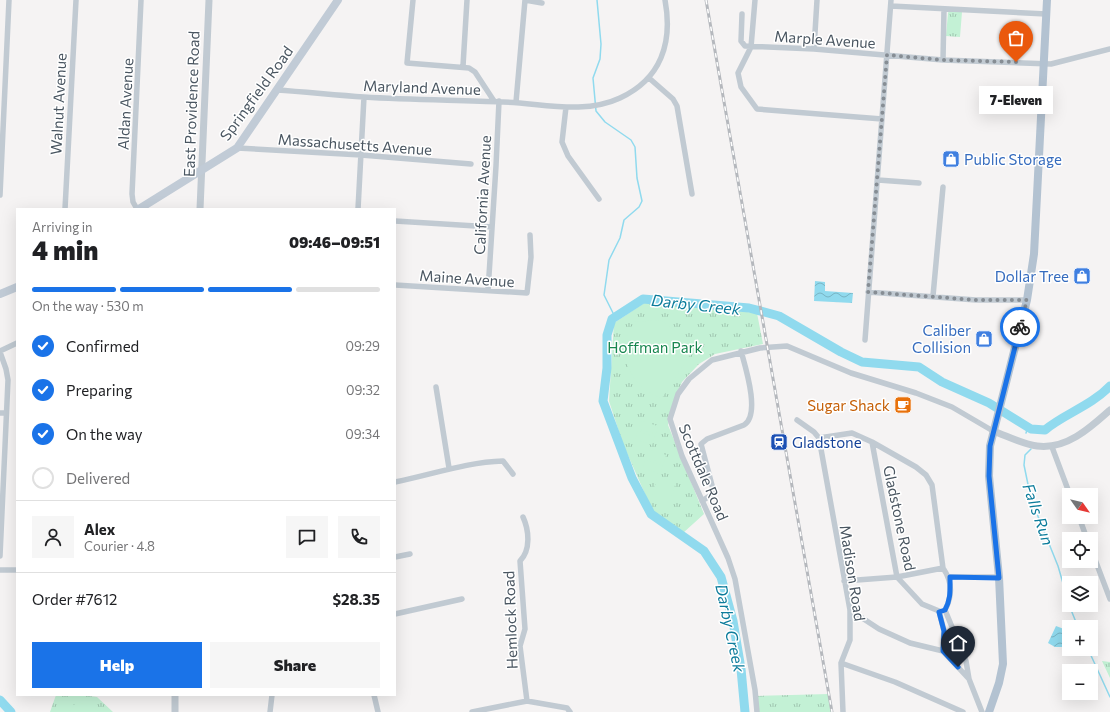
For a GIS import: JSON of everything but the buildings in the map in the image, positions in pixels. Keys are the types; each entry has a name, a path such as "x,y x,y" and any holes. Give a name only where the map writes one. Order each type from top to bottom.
{"main road":[{"name":"Springfield Road","path":"140,208 237,148 338,0"},
{"path":"989,712 999,683 1003,664 999,578 989,476 990,446 1027,300 1034,254 1045,63 1047,0"},
{"path":"0,294 16,287"}],"street":[{"path":"0,195 1,134 8,0"},
{"name":"Walnut Avenue","path":"65,208 76,0"},
{"name":"Aldan Avenue","path":"137,208 133,202 132,194 142,0"},
{"name":"East Providence Road","path":"201,208 201,169 209,0"},
{"path":"413,0 407,63 463,66 474,72 496,101"},
{"path":"463,66 467,0"},
{"path":"516,102 525,0 542,3"},
{"path":"665,0 667,27 666,45 658,64 649,78 673,99 677,106 692,194"},
{"path":"751,46 755,0"},
{"path":"814,49 817,0"},
{"path":"865,340 891,3 944,9 1046,14"},
{"path":"943,60 944,9"},
{"name":"Marple Avenue","path":"742,14 741,41 745,46 814,49 943,60 1051,64 1110,49"},
{"name":"Marple Avenue","path":"751,46 738,73 739,80 746,97 757,109 882,119"},
{"name":"Maryland Avenue","path":"277,90 364,97 516,102 566,107 598,105 619,98 635,89 649,78"},
{"path":"358,208 364,97"},
{"name":"California Avenue","path":"488,291 496,166 496,101"},
{"path":"566,107 562,142 568,156 599,199"},
{"name":"Massachusetts Avenue","path":"237,148 361,155 471,164"},
{"path":"878,180 919,183"},
{"path":"933,296 943,187"},
{"path":"396,221 492,227"},
{"name":"Maine Avenue","path":"396,285 527,293 531,257 530,235"},
{"path":"868,292 976,300 1027,300"},
{"path":"0,556 3,413 7,374 0,351 16,343"},
{"name":"Scottdale Road","path":"757,712 755,690 735,579 728,558 677,443 670,419 678,394 699,369 712,360 742,351 787,346 851,373 916,393 952,407 994,428"},
{"path":"702,500 714,493 701,444 707,439 747,423 750,416 750,384 742,351"},
{"path":"436,387 449,468"},
{"path":"994,428 1036,446 1052,447 1087,431 1110,410"},
{"path":"797,420 814,432 819,438 852,433 872,442 926,475 932,485 943,568 950,577 951,596 945,610 966,661 968,679 982,712"},
{"name":"Madison Road","path":"819,438 850,610 850,640 841,663 843,712"},
{"name":"Gladstone Road","path":"872,442 897,577 922,604 939,612"},
{"path":"1052,447 1067,488"},
{"path":"396,482 430,475 449,468 503,461 513,474"},
{"name":"Hemlock Road","path":"523,517 527,543 524,557 520,561 525,629 520,646 527,701"},
{"path":"396,557 410,554"},
{"path":"1098,567 1110,599"},
{"path":"844,581 897,577 943,568"},
{"path":"0,570 16,570"},
{"path":"950,577 999,578"},
{"path":"396,614 462,599"},
{"path":"850,610 880,629 910,643 943,651 968,679"},
{"path":"943,651 944,631 939,612 945,610"},
{"path":"841,663 895,682 963,712"},
{"path":"175,696 175,712"},
{"path":"270,712 272,696"},
{"path":"374,696 378,712"},
{"path":"472,712 527,701 567,708 570,712"}],"green space":[{"path":"949,11 962,12 960,37 946,36"},
{"name":"Hoffman Park","path":"646,302 757,313 763,344 715,354 699,364 682,382 677,393 668,425 704,514 683,533 653,512 623,444 609,401 614,323"},
{"path":"660,320 694,344 695,347 662,398 646,390 633,377 624,351 627,334 634,322"},
{"path":"641,421 658,426 656,434 638,429"},
{"path":"638,431 655,437 652,445 635,439"},
{"path":"649,450 666,455 664,463 646,458"},
{"path":"645,460 663,466 660,474 643,468"},
{"path":"658,476 676,482 669,504 651,498"},
{"path":"1102,661 1110,662 1110,678"},
{"path":"829,694 832,712 757,712 756,696"},
{"path":"56,696 90,696 97,697 113,712 50,712"},
{"path":"77,701 102,712 69,712"}],"water":[{"path":"815,281 825,282 825,291 853,293 852,303 814,301"},
{"path":"1056,626 1062,628 1062,647 1055,647 1048,643"}],"waterway":[{"path":"597,0 601,44 600,59 593,78 596,111 605,122 631,140 635,147 637,178 642,201 639,207 624,220 620,238 609,260 604,295 615,317"},
{"name":"Darby Creek","path":"745,712 741,669 733,621 721,577 704,551 651,514 632,478 603,401 607,368 607,335 612,319 643,299 749,308 779,316 841,352 862,362 919,367 942,382 989,403 1031,429 1045,430 1052,424 1103,393 1110,386"},
{"name":"Darby Creek","path":"1026,433 1028,427"},
{"name":"Falls Run","path":"1031,449 1025,455 1024,465 1031,499 1058,566 1062,580"},
{"name":"Falls Run","path":"1072,612 1075,620"},
{"name":"Falls Run","path":"1091,656 1110,697"},
{"name":"Darby Creek","path":"0,700 11,712"}],"railway":[{"path":"706,0 832,712"}],"way so far":[{"path":"1016,62 943,60 887,55 868,292 976,300 1027,300 1020,327"}],"place":[{"name":"7-Eleven","path":"1016,62"},
{"name":"Public Storage","path":"951,159"},
{"name":"Dollar Tree","path":"1082,276"},
{"name":"Caliber Collision","path":"984,339"},
{"name":"Sugar Shack","path":"903,405"},
{"name":"Gladstone","path":"779,442"}],"route":[{"path":"958,667 943,651 944,631 939,612 945,610 951,596 950,577 999,578 989,476 990,446 1020,327"}]}
